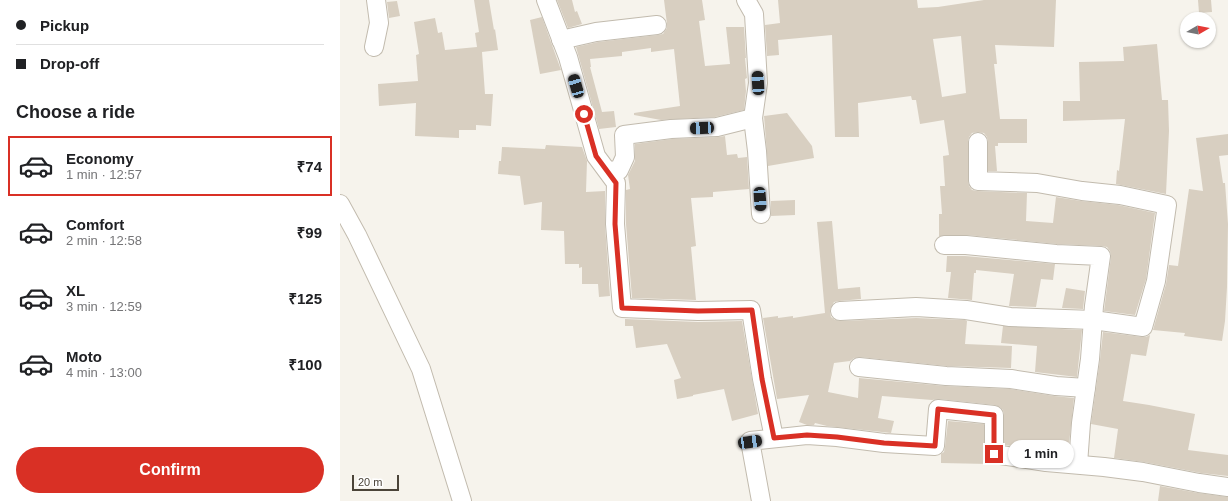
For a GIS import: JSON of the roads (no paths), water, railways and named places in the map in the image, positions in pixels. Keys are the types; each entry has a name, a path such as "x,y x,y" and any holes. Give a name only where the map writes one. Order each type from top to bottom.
{"street":[{"path":"374,47 379,23 376,0"},
{"path":"546,0 568,58 596,156 616,183 615,224 622,308 698,311 752,310 762,379 774,438"},
{"path":"746,0 754,14 756,40 758,83 753,118 757,151 761,214"},
{"path":"561,40 596,32 657,25"},
{"path":"608,171 619,170 625,157 624,135 671,129 717,127 753,118"},
{"path":"840,311 916,307 966,310 1010,317 1093,320 1143,327 1156,281 1167,205 1120,195 1037,184 978,181 978,142"},
{"path":"340,204 357,235 421,369 462,501"},
{"path":"944,244 1056,254 1101,256 1090,359 1081,422 1078,464"},
{"path":"859,367 946,376 1011,379 1056,386 1086,388"},
{"path":"761,501 750,442 807,435 884,443 935,446 938,409 994,415 994,454 1046,462 1078,464 1143,472 1198,483 1228,487"}]}
